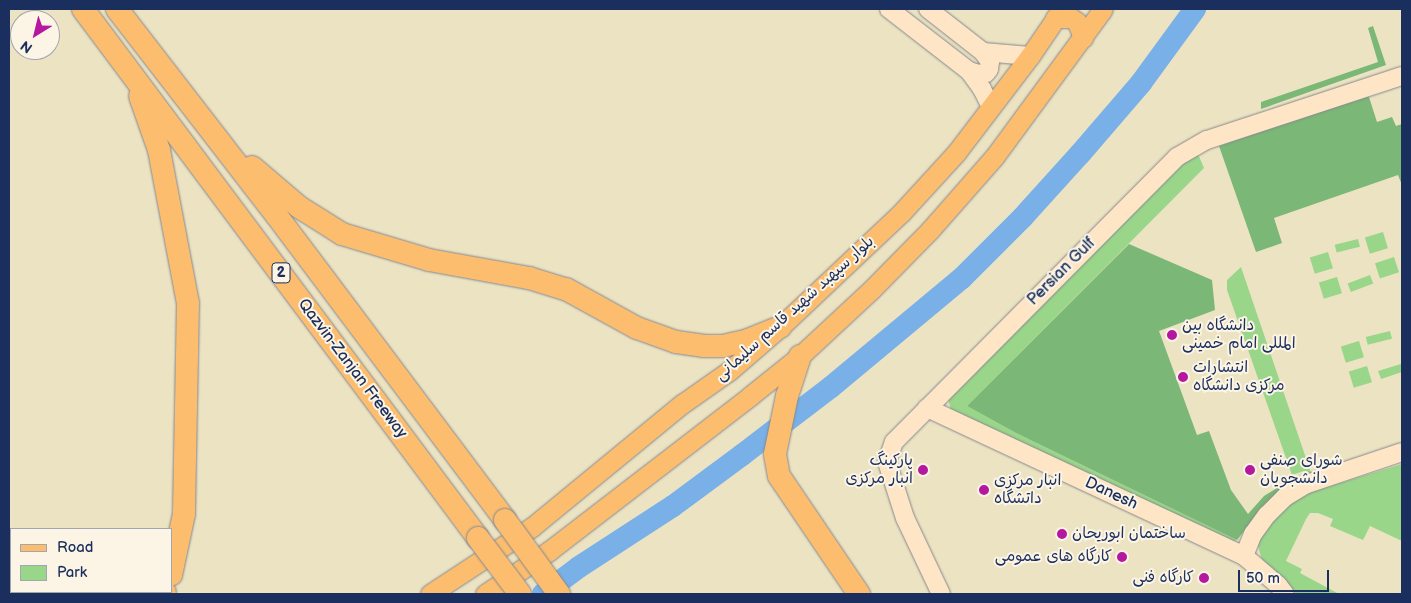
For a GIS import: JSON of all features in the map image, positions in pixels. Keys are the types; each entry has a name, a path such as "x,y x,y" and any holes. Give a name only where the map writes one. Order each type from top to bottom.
{"highway":[{"name":"Qazvin-Zanjan Freeway","path":"83,9 520,594"},
{"name":"Qazvin-Zanjan Freeway","path":"117,9 214,134 559,594"},
{"path":"132,74 158,150 188,303 184,514 172,570"},
{"path":"214,134 298,207 342,234 429,260 530,278 566,289 637,328 676,342 703,346 724,346 748,340 780,327"},
{"path":"800,356 787,396 775,454 779,476 859,594"}],"main road":[{"name":"بلوار سپهبد شهید قاسم سلیمانی","path":"485,594 549,551 800,356 900,262 961,196 1029,111 1103,9"},
{"name":"بلوار سپهبد شهید قاسم سلیمانی","path":"430,594 532,527 682,404 729,371 780,327 901,214 956,152 991,108 1030,56 1058,14"},
{"path":"1058,14 1078,22 1083,38"}],"street":[{"path":"890,9 968,71 982,89 991,108"},
{"path":"928,9 983,52 990,62 990,69 986,73 968,71"},
{"path":"983,52 994,55 1030,56"},
{"name":"Persian Gulf","path":"941,594 905,518 887,462 894,442 1177,157 1208,140 1402,76"},
{"name":"Danesh","path":"927,408 1244,556 1278,585 1285,594"},
{"path":"1244,556 1253,534 1266,515 1285,497 1306,484 1402,452"}],"green space":[{"path":"1373,26 1386,65 1261,109 1261,102 1378,62 1368,28"},
{"path":"1368,94 1377,122 1392,117 1396,126 1402,124 1402,185 1398,175 1274,218 1282,243 1256,252 1219,146"},
{"path":"1198,154 1204,168 967,406 1016,433 1237,540 1226,544 952,417 948,397 1185,162"},
{"path":"1383,232 1388,248 1370,254 1365,238"},
{"path":"1358,239 1360,247 1337,253 1335,245"},
{"path":"1129,244 1212,280 1215,310 1159,331 1197,435 1209,431 1231,490 1248,514 1264,496 1288,481 1291,488 1266,503 1237,540 1016,433 967,406"},
{"path":"1328,252 1333,268 1315,274 1310,258"},
{"path":"1394,257 1399,272 1380,278 1375,263"},
{"path":"1241,267 1311,473 1305,475 1304,471 1292,475 1227,290 1227,280"},
{"path":"1370,275 1373,283 1351,292 1348,284"},
{"path":"1337,277 1342,293 1324,299 1319,283"},
{"path":"1390,331 1392,339 1368,345 1366,337"},
{"path":"1359,341 1364,357 1346,363 1341,347"},
{"path":"1401,364 1402,372 1381,379 1378,371"},
{"path":"1367,366 1372,382 1354,388 1349,372"},
{"path":"1402,464 1402,541 1370,526 1363,540 1330,526 1333,519 1318,513 1310,513 1306,519 1286,561 1302,569 1300,573 1339,594 1297,594 1266,565 1261,557 1257,542 1281,507 1311,492"}],"waterway":[{"path":"543,594 579,567 673,506 742,455 831,387 962,278 1023,217 1080,154 1141,83 1195,9"}],"place":[{"name":"دانشگاه بین المللی امام خمینی","path":"1172,335"},
{"name":"انتشارات مرکزی دانشگاه","path":"1183,377"},
{"name":"پارکینگ انبار مرکزی","path":"923,470"},
{"name":"شورای صنفی دانشجویان","path":"1250,470"},
{"name":"انبار مرکزی داتشگاه","path":"984,490"},
{"name":"ساختمان ابوریحان","path":"1062,534"},
{"name":"کارگاه های عمومی","path":"1122,557"},
{"name":"کارگاه فنی","path":"1204,578"}]}
